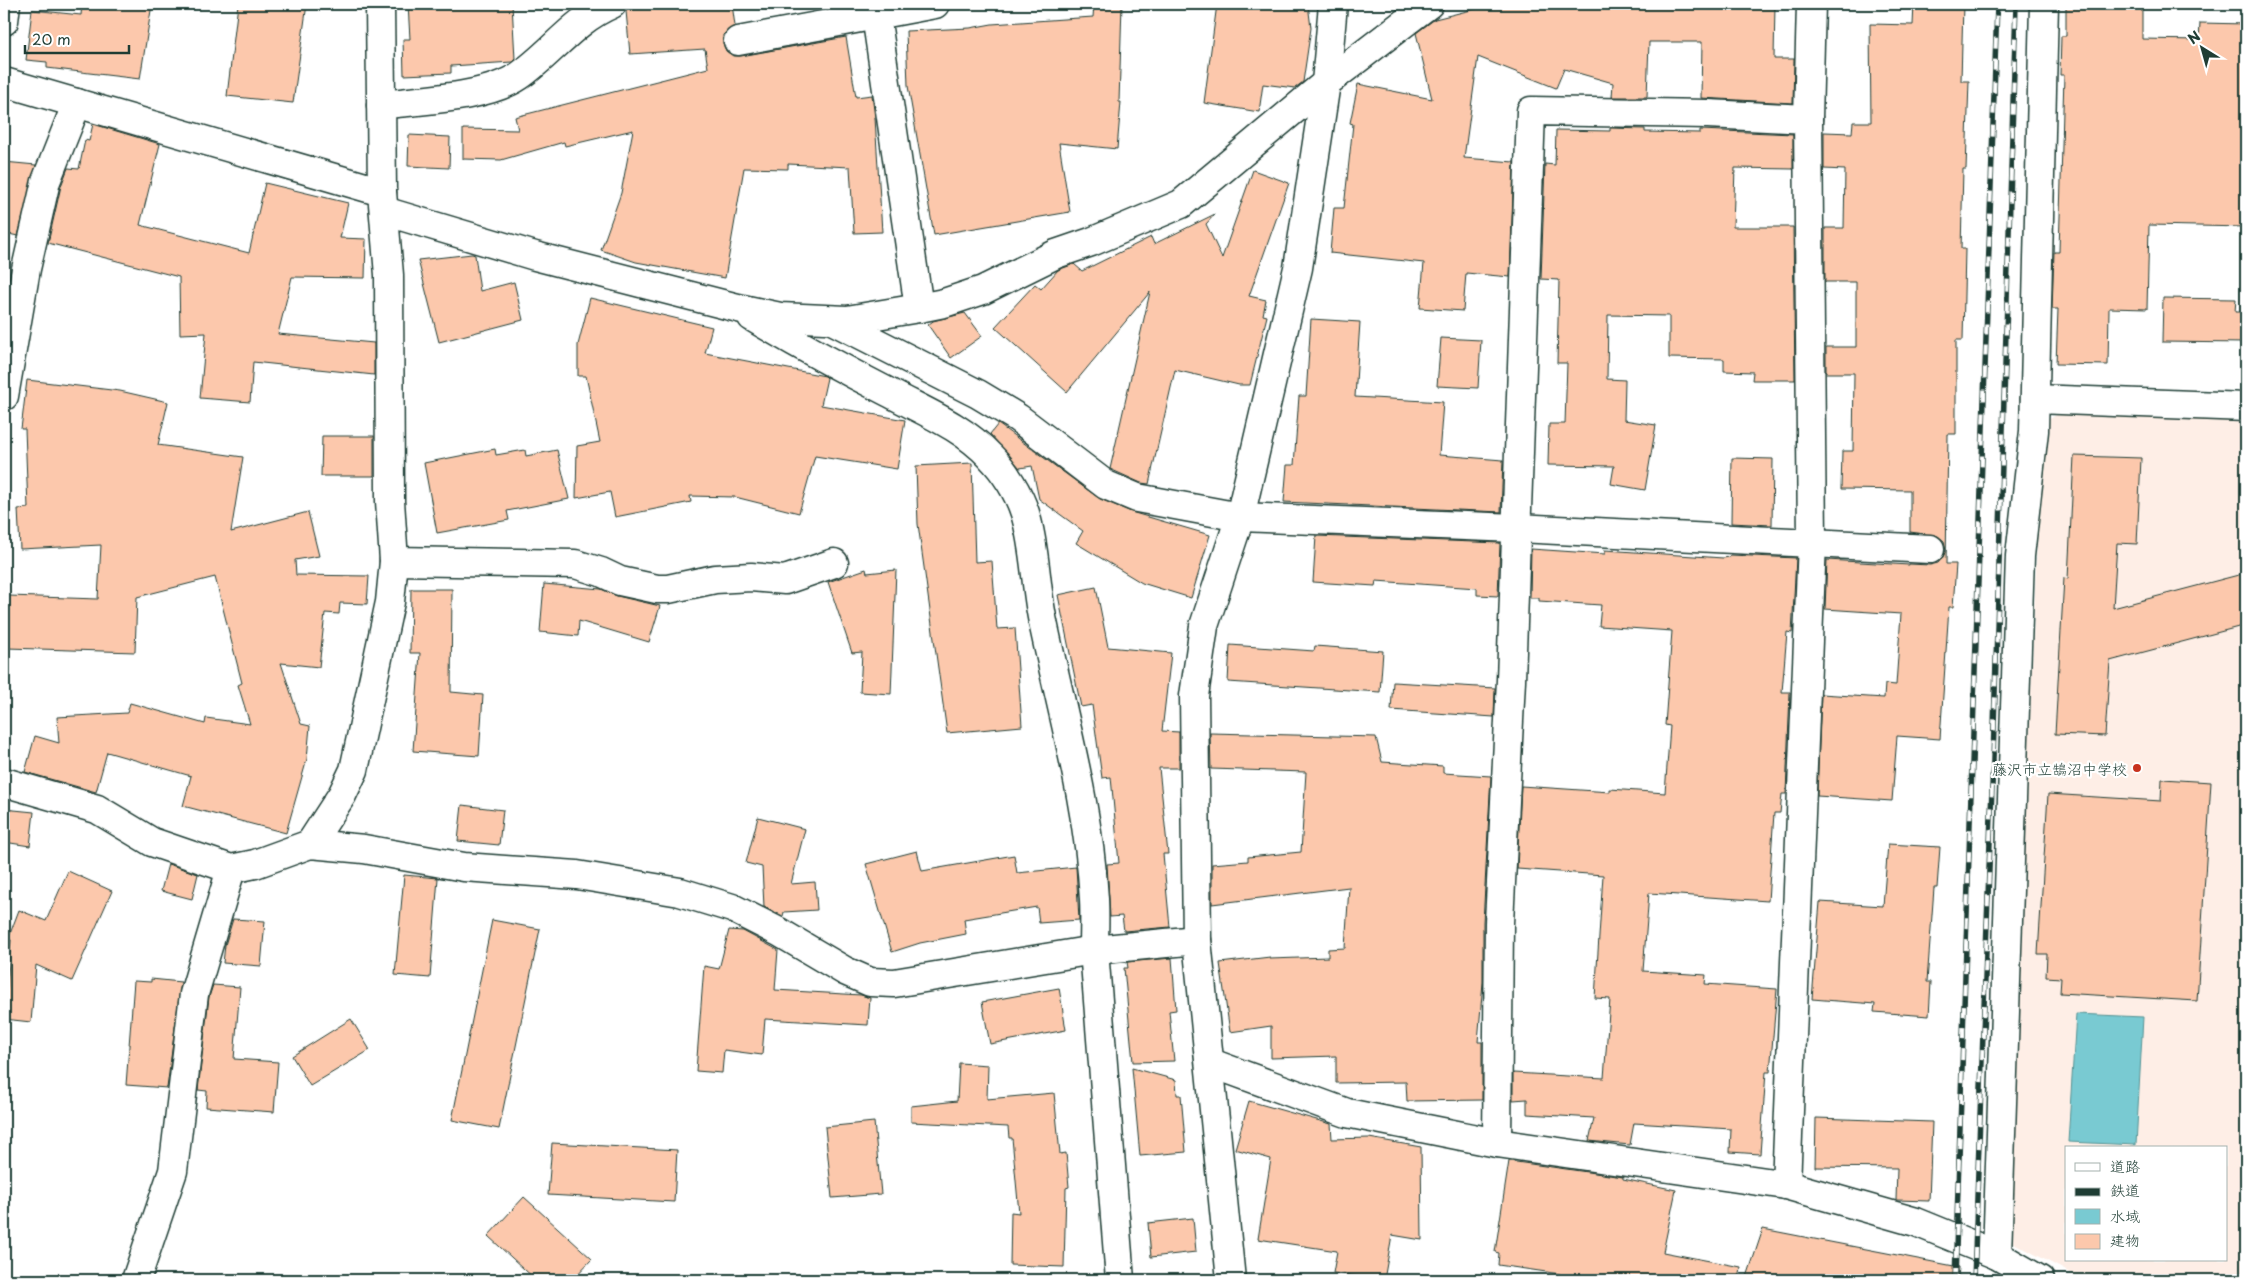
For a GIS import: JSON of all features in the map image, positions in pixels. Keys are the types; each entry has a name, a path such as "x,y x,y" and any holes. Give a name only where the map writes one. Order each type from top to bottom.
{"street":[{"path":"4,20 6,4"},
{"path":"310,844 342,795 354,770 390,602 394,561 390,501 389,275 383,202 380,4"},
{"path":"381,105 461,95 494,88 518,77 577,24 599,9 612,4"},
{"path":"738,41 935,4"},
{"path":"1231,1280 1211,1063 1197,940 1194,696 1204,626 1240,517 1298,268 1326,83 1332,4"},
{"path":"4,82 77,103 383,202 535,256 780,317 847,320 944,303 983,290 1056,254 1091,242 1181,204 1326,83 1429,4"},
{"path":"1786,1186 1812,542 1808,119 1811,4"},
{"path":"1997,1255 2020,556 2034,431 2044,4"},
{"path":"876,15 919,308"},
{"path":"4,396 26,269 46,181 77,103"},
{"path":"1497,1143 1500,923 1531,111 1708,114 1808,119"},
{"path":"738,308 799,345 944,421 971,438 992,457 1012,486 1024,511 1032,538 1042,616 1080,797 1094,898 1094,950 1120,1280"},
{"path":"831,319 909,358 1018,418 1106,485 1137,498 1240,517 1930,548"},
{"path":"2035,399 2246,407"},
{"path":"394,561 575,564 620,581 657,589 668,589 715,579 751,577 785,580 834,563"},
{"path":"4,782 96,809 152,842 231,869 255,864 310,844 364,849 464,867 577,875 680,892 732,908 779,932 844,971 870,982 894,983 1094,950 1197,940"},
{"path":"136,1280 173,1171 186,1047 194,994 231,869"},
{"path":"1211,1063 1347,1114 1497,1143 1786,1186 1916,1222 1997,1255 2040,1280"}],"shaded area":[{"name":"藤沢市立鵠沼中学校","path":"2061,412 2246,416 2246,1280 2083,1280 2012,1242 2019,983 2042,424"}],"water":[{"path":"2076,1014 2143,1017 2136,1145 2068,1142"}],"building":[{"path":"82,4 152,4 140,79 47,68 47,62 26,60 32,10 81,15"},
{"path":"238,4 307,4 293,103 227,96"},
{"path":"408,4 512,4 515,59 512,62 451,66 451,73 404,75 403,39 410,39"},
{"path":"627,4 732,4 735,26 723,35 723,43 726,51 733,56 846,37 856,97 872,95 882,232 854,233 850,167 788,164 788,169 744,168 725,278 636,262 601,250 621,193 633,130 565,146 564,142 501,160 463,159 463,129 518,130 515,117 708,68 705,49 630,54"},
{"path":"1094,4 1122,4 1119,102 1121,102 1117,149 1059,143 1070,212 934,235 908,86 906,31 970,28 992,24 1093,17"},
{"path":"1217,4 1308,4 1311,28 1303,82 1295,88 1263,84 1259,112 1204,103"},
{"path":"1495,4 1775,4 1774,59 1794,59 1793,103 1701,98 1702,42 1649,42 1647,97 1612,97 1613,83 1564,69 1556,88 1478,57 1464,158 1514,162 1510,277 1466,273 1463,311 1420,308 1424,263 1330,253 1334,208 1344,208 1353,124 1350,123 1358,84 1432,99 1416,33 1435,19"},
{"path":"1914,4 1963,4 1961,81 1969,81 1966,169 1963,169 1961,249 1965,249 1963,340 1956,340 1956,434 1948,434 1946,564 1956,564 1953,607 1949,607 1940,739 1897,736 1892,801 1817,796 1821,694 1884,698 1885,684 1896,685 1901,614 1825,609 1827,560 1930,565 1938,563 1946,550 1944,541 1938,536 1910,532 1910,490 1841,489 1842,451 1853,451 1854,373 1826,373 1826,347 1856,347 1856,282 1825,282 1825,228 1844,228 1845,170 1824,169 1824,132 1852,133 1853,122 1871,122 1870,24 1913,25"},
{"path":"2066,4 2142,4 2142,39 2199,40 2200,23 2246,24 2246,227 2149,225 2147,309 2109,308 2108,365 2056,364 2058,309 2052,309 2054,252 2059,252 2064,75 2060,75 2061,36 2066,36"},
{"path":"93,124 160,144 140,225 249,253 265,183 348,203 340,238 366,239 365,278 292,277 278,334 374,343 374,375 253,362 250,402 200,398 206,333 180,334 179,277 48,243 61,186 68,168 79,169 85,140 89,141"},
{"path":"1610,128 1645,129 1645,132 1700,133 1700,130 1793,134 1793,169 1735,168 1733,227 1793,227 1795,380 1752,380 1753,372 1724,371 1724,359 1669,358 1669,316 1608,315 1607,379 1625,380 1624,420 1656,425 1645,490 1611,484 1614,466 1548,465 1549,424 1565,424 1567,363 1557,363 1559,280 1541,279 1545,164 1555,165 1556,130 1610,131"},
{"path":"409,135 450,137 449,168 408,166"},
{"path":"4,162 36,165 18,236 4,233"},
{"path":"1253,170 1289,183 1249,296 1266,300 1263,315 1267,316 1250,385 1239,385 1175,370 1149,484 1141,483 1110,469 1150,292 1067,392 995,327 1035,284 1041,289 1058,270 1074,264 1082,271 1151,237 1154,244 1215,214 1206,224 1222,258"},
{"path":"475,255 480,291 514,282 523,320 439,342 418,260"},
{"path":"590,298 712,327 705,353 825,376 827,378 821,405 905,420 897,469 815,456 799,513 735,497 690,496 691,502 615,517 610,492 576,498 577,446 600,442 586,376 578,376 578,345"},
{"path":"2163,298 2236,299 2235,312 2246,312 2246,343 2162,342"},
{"path":"965,313 982,336 951,358 928,325 933,321"},
{"path":"1311,319 1360,322 1355,397 1443,402 1439,455 1503,460 1501,512 1284,502 1287,465 1294,465 1299,396 1306,396"},
{"path":"1441,338 1481,340 1478,388 1437,386"},
{"path":"27,380 120,391 168,402 158,445 243,457 231,532 308,512 319,556 295,560 296,575 369,576 367,604 340,603 339,614 325,613 319,667 281,663 301,724 310,726 307,759 286,833 183,806 191,776 107,752 96,792 25,772 35,736 59,743 57,717 127,713 130,703 205,724 206,718 250,724 238,685 242,683 215,577 137,597 135,652 7,648 9,596 98,599 101,545 20,549 18,509 28,508 25,429 21,429"},
{"path":"998,424 1100,499 1131,512 1210,535 1191,598 1142,583 1076,543 1083,531 1039,499 1032,466 1020,468 990,434"},
{"path":"322,436 374,436 374,476 321,476"},
{"path":"495,449 496,455 525,450 526,456 557,450 569,499 507,511 509,520 437,533 424,463"},
{"path":"2074,456 2141,458 2137,544 2117,543 2113,608 2246,573 2246,625 2110,661 2105,736 2055,734 2064,578 2068,579"},
{"path":"1732,458 1773,459 1772,525 1731,523"},
{"path":"972,463 975,562 992,561 997,629 1015,628 1022,726 947,733 918,524 916,466"},
{"path":"1316,536 1500,543 1498,596 1477,595 1477,588 1376,581 1375,586 1313,582"},
{"path":"1531,549 1605,554 1605,550 1723,558 1730,557 1730,555 1796,558 1792,633 1787,632 1782,692 1790,692 1786,794 1782,794 1780,813 1774,813 1768,901 1649,893 1643,971 1706,975 1705,984 1777,989 1770,1072 1766,1072 1760,1154 1730,1152 1731,1129 1634,1123 1630,1145 1589,1141 1594,1118 1527,1114 1527,1099 1513,1100 1513,1073 1604,1078 1610,999 1595,998 1603,875 1517,869 1521,786 1610,792 1610,789 1665,793 1670,726 1665,725 1672,631 1599,626 1601,605 1539,601 1539,598 1530,598"},
{"path":"866,569 867,573 896,570 891,694 860,692 862,652 852,653 828,582"},
{"path":"544,584 601,589 617,596 660,606 649,642 579,621 578,636 540,632"},
{"path":"1096,587 1108,647 1171,653 1162,731 1179,732 1179,768 1159,768 1168,854 1163,854 1170,927 1124,931 1122,916 1110,917 1107,864 1119,863 1111,777 1102,778 1092,705 1081,707 1058,595"},
{"path":"411,589 452,589 451,692 483,695 479,756 413,751 420,653 410,653"},
{"path":"1230,645 1314,651 1315,646 1383,651 1380,692 1228,682"},
{"path":"1393,682 1495,688 1494,717 1391,710"},
{"path":"1210,733 1376,737 1382,762 1443,766 1443,773 1491,776 1483,922 1483,982 1478,1042 1482,1042 1482,1100 1407,1101 1406,1082 1336,1083 1336,1056 1271,1058 1271,1026 1230,1032 1220,963 1270,957 1270,959 1328,957 1328,949 1345,948 1349,887 1212,904 1212,864 1248,861 1248,857 1301,852 1306,772 1211,769"},
{"path":"2162,779 2211,782 2197,1001 2060,993 2061,978 2046,977 2047,954 2038,954 2048,794 2161,801"},
{"path":"462,805 503,810 499,845 458,841"},
{"path":"4,809 34,812 30,846 4,842"},
{"path":"758,817 805,829 791,884 815,882 817,910 784,912 783,916 764,907 762,867 746,863"},
{"path":"1888,844 1940,847 1937,888 1934,888 1927,982 1931,982 1929,1016 1874,1012 1875,1004 1812,999 1820,902 1883,906"},
{"path":"917,851 922,871 1014,855 1017,873 1076,867 1079,920 1039,923 1037,907 964,919 966,934 920,943 892,952 866,864"},
{"path":"168,864 198,874 192,899 161,891"},
{"path":"68,871 112,891 72,981 36,965 31,1022 4,1019 11,940 8,939 19,910 46,921"},
{"path":"404,875 438,878 430,978 395,975"},
{"path":"233,919 265,921 261,966 223,963 225,945"},
{"path":"492,920 540,929 499,1129 452,1120"},
{"path":"729,930 743,931 778,950 775,990 861,995 870,998 868,1025 765,1019 762,1055 724,1050 722,1073 696,1071 704,966 719,969"},
{"path":"1172,958 1176,1010 1169,1011 1174,1061 1133,1062 1124,968 1128,968 1127,962"},
{"path":"151,979 181,982 167,1088 126,1085 134,981 151,982"},
{"path":"213,985 240,987 234,1059 278,1062 274,1112 206,1107 207,1091 198,1090 209,997"},
{"path":"1059,988 1066,1030 990,1044 982,1002"},
{"path":"351,1019 370,1050 310,1086 292,1056"},
{"path":"959,1063 988,1065 987,1099 1054,1093 1060,1154 1066,1153 1069,1187 1066,1188 1064,1267 1010,1265 1011,1212 1019,1213 1012,1138 1009,1138 1008,1127 911,1122 911,1106 957,1101"},
{"path":"1132,1068 1176,1080 1177,1095 1181,1095 1186,1152 1140,1156"},
{"path":"1249,1101 1331,1124 1332,1139 1369,1138 1421,1147 1422,1240 1392,1235 1384,1280 1333,1273 1337,1251 1258,1239 1271,1159 1235,1149"},
{"path":"1816,1118 1932,1122 1929,1201 1896,1200 1897,1168 1815,1167"},
{"path":"874,1122 881,1194 832,1198 825,1127"},
{"path":"552,1143 677,1150 674,1202 548,1195"},
{"path":"1509,1161 1623,1177 1623,1179 1676,1190 1663,1252 1741,1267 1739,1280 1559,1280 1560,1274 1498,1265 1499,1253 1495,1252"},
{"path":"524,1197 592,1259 572,1280 536,1280 488,1236"},
{"path":"1193,1218 1196,1252 1151,1257 1148,1223"},
{"path":"1763,1229 1959,1267 1958,1280 1746,1280"}],"railway":[{"path":"1955,1280 1997,4"},
{"path":"1974,1280 1993,760 2016,4"}],"place":[{"name":"藤沢市立鵠沼中学校","path":"2137,768"}]}
